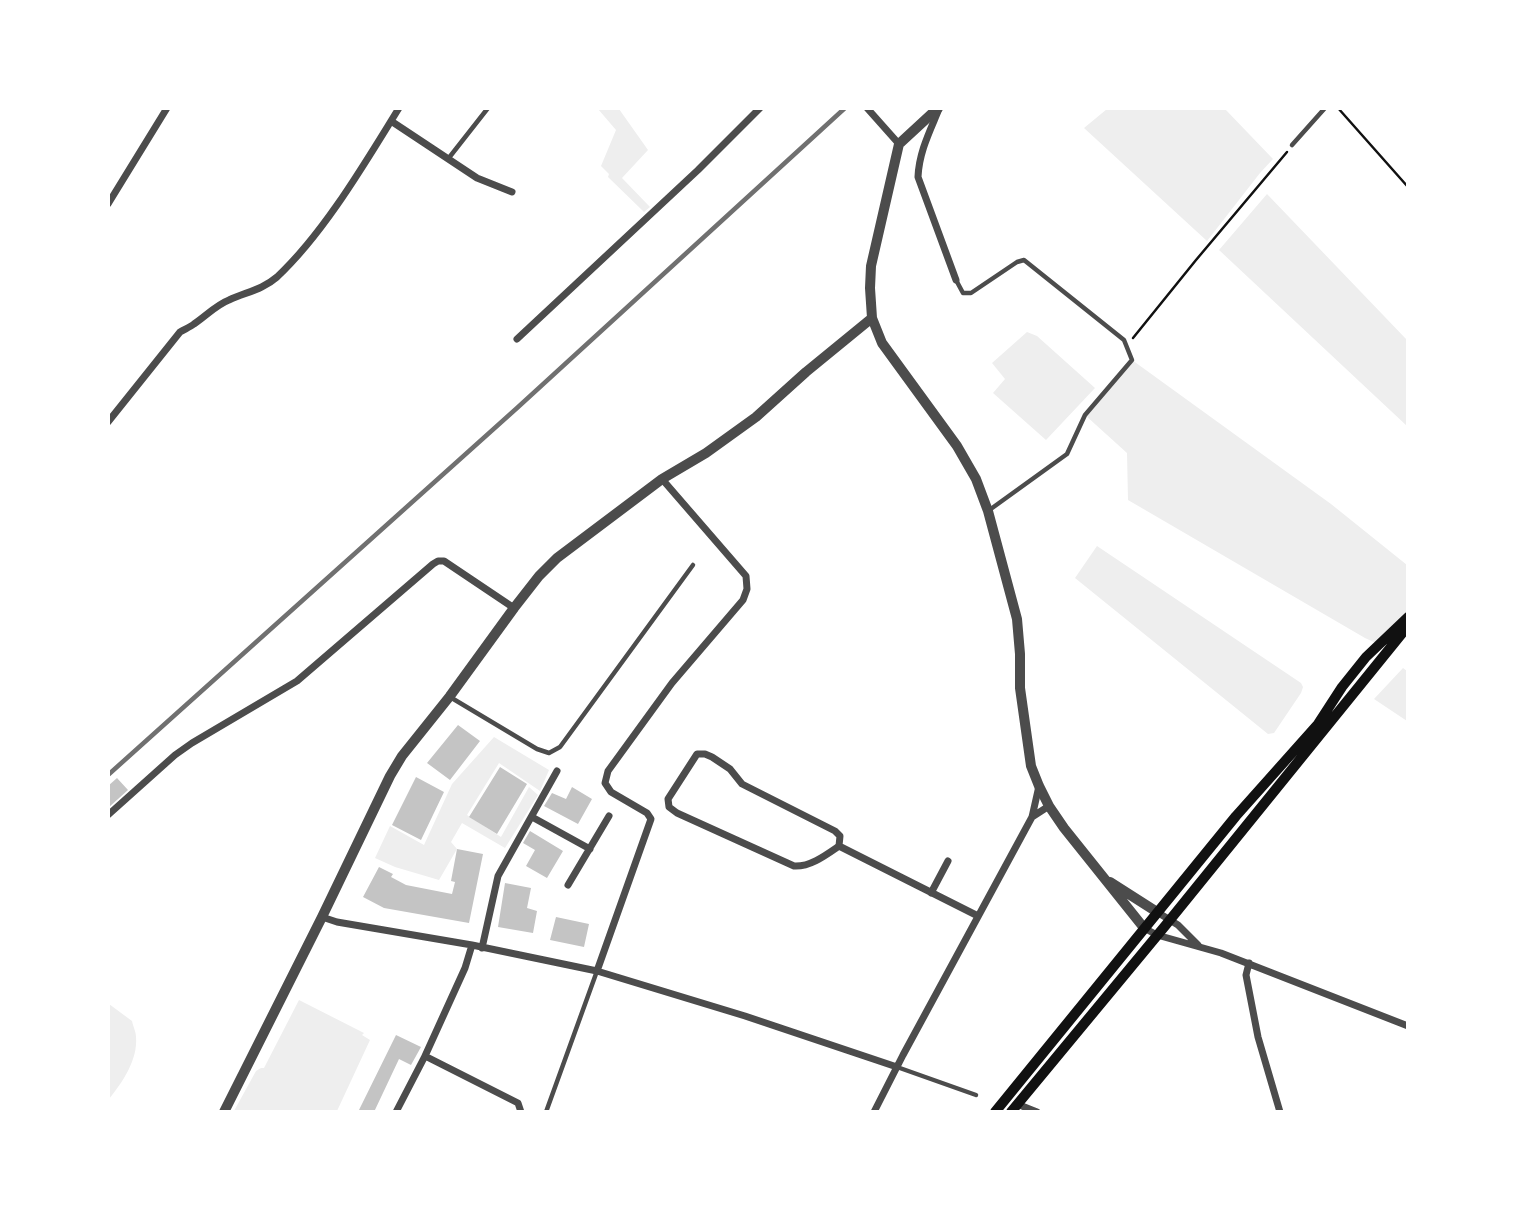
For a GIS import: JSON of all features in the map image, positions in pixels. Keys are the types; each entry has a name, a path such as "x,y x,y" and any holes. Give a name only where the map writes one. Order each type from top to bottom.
{"main road":[{"path":"995,1111 1236,816 1318,724 1366,657 1408,617"},
{"path":"1014,1107 1408,626"}],"street":[{"path":"108,204 167,108"},
{"path":"108,422 180,332 228,300 268,283 292,261 331,212 399,108"},
{"path":"517,339 698,170 760,108"},
{"path":"867,108 899,144"},
{"path":"939,108 899,144 872,266 872,318 882,343 957,446 976,479 988,511 1017,619 1020,688 1031,766 1049,806 1144,928 1157,935 1198,945 1249,963 1408,1026"},
{"path":"939,108 922,149 918,177 956,280"},
{"path":"391,121 477,178 512,192"},
{"path":"224,1111 390,776 402,756 539,576 556,558 662,478 706,453 756,417 872,318"},
{"path":"597,971 651,819 647,813 611,792 605,783 608,771 672,683 743,600 747,589 746,576 662,478"},
{"path":"108,815 192,743 298,681 438,561 444,561 514,608"},
{"path":"697,754 705,754 724,765 742,784 835,831 840,836 839,846 809,863 800,867 794,866 677,813 670,807 668,799 697,754"},
{"path":"482,948 498,876 557,771"},
{"path":"874,1111 1032,817 1039,786"},
{"path":"1032,817 1049,806"},
{"path":"568,885 609,816"},
{"path":"532,817 590,849"},
{"path":"839,846 978,916"},
{"path":"931,893 948,861"},
{"path":"1101,876 1157,912 1167,923 1178,925 1198,945"},
{"path":"322,917 597,971 745,1016 897,1067"},
{"path":"396,1111 425,1056 465,968 472,945"},
{"path":"1249,963 1246,975 1258,1037 1280,1111"},
{"path":"425,1056 518,1103 521,1111"},
{"path":"1014,1107 1037,1111"}],"lane":[{"path":"447,159 488,108"},
{"path":"1292,145 1325,108"},
{"path":"956,280 964,293 971,293 1024,260 1124,340 1132,360 1084,415 1067,454 988,511"},
{"path":"450,696 537,749 549,753 560,747 693,565"},
{"path":"546,1111 597,971"},
{"path":"897,1067 976,1095"}],"path":[{"path":"1338,108 1408,187"},
{"path":"1127,347 1292,145"}],"shaded area":[{"path":"598,109 619,109 648,150 622,178 650,207 644,212 608,177 609,174 601,166 616,130"},
{"path":"1107,109 1225,109 1273,159 1207,241 1084,128"},
{"path":"1267,194 1407,340 1407,426 1219,250"},
{"path":"1027,332 1037,336 1095,388 1046,440 993,393 1005,379 992,363"},
{"path":"1132,360 1331,504 1407,565 1407,617 1378,644 1128,500 1127,453 1085,415"},
{"path":"1097,546 1301,683 1301,693 1274,733 1268,734 1075,578"},
{"path":"1403,668 1407,671 1407,721 1374,699"},
{"path":"494,737 549,770 540,791 499,763 467,815 501,837 529,787 538,795 505,848 462,823 451,842 457,849 439,880 375,858 390,826 424,845 452,784"},
{"path":"299,1000 364,1033 362,1035 370,1040 337,1111 234,1111 256,1071 264,1068"},
{"path":"109,1004 132,1021 136,1046 132,1063 109,1099"}],"building":[{"path":"458,725 480,741 450,780 427,763"},
{"path":"500,767 527,784 497,834 469,817"},
{"path":"416,777 444,792 421,840 392,825"},
{"path":"117,778 128,790 108,808 108,786"},
{"path":"572,787 592,799 578,824 544,806 552,793 566,799"},
{"path":"530,831 563,851 547,878 526,866 535,850 523,843"},
{"path":"457,849 483,854 469,923 384,908 363,897 379,867 406,885 452,894 455,882 451,881"},
{"path":"505,883 531,888 527,908 537,911 533,933 498,927"},
{"path":"556,917 589,924 584,947 550,940"},
{"path":"396,1035 421,1047 411,1065 399,1059 374,1112 358,1112"}],"railway":[{"path":"108,775 517,408 845,108"}]}
